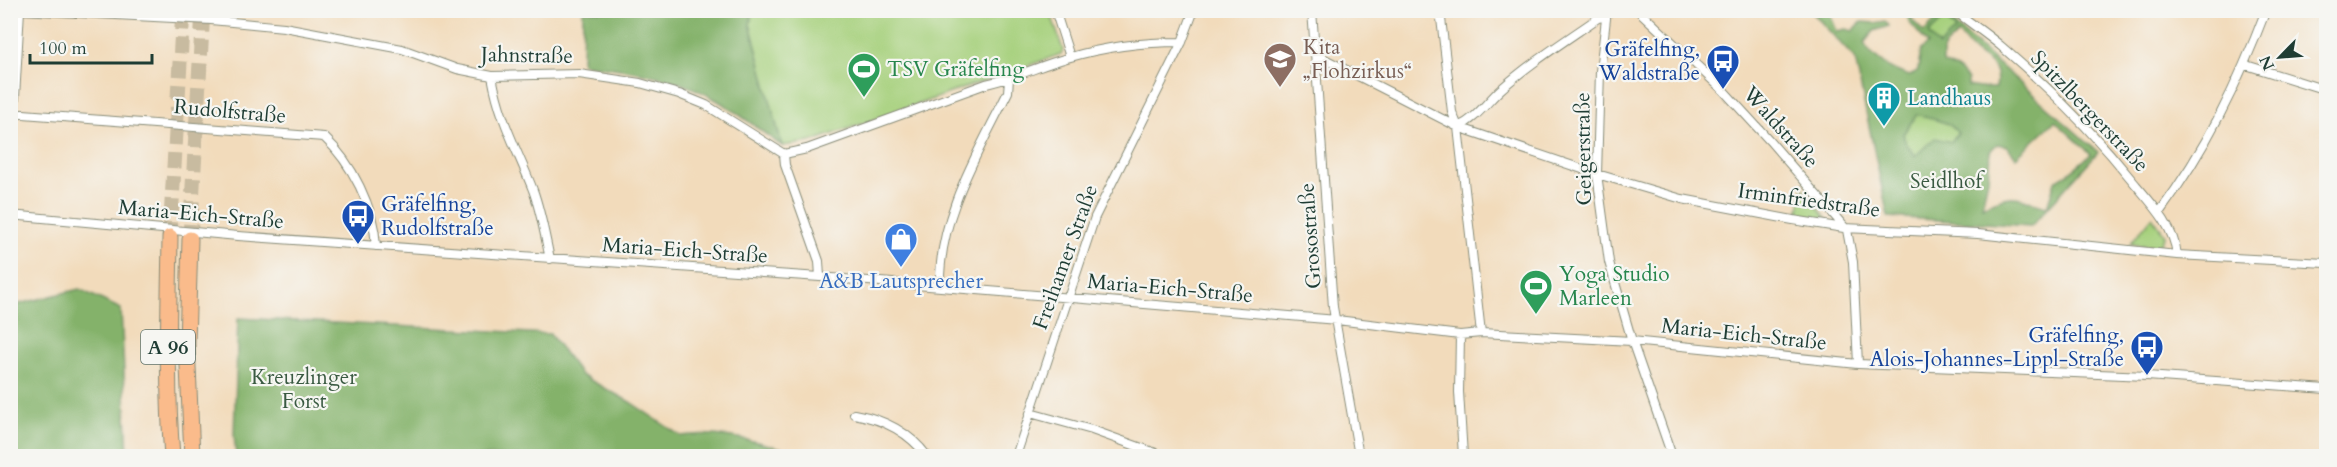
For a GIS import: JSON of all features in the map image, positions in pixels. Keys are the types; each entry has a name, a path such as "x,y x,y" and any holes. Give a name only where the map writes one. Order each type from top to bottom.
{"highway":[{"name":"A 96","path":"170,237 169,419 172,456"},
{"name":"A 96","path":"190,239 188,344 192,456"}],"street":[{"path":"10,185 12,113 20,10"},
{"path":"1055,10 1070,57"},
{"name":"Freihamer Straße","path":"1016,456 1095,217 1182,42 1194,10"},
{"name":"Grosostraße","path":"1312,10 1333,307 1359,456"},
{"path":"1440,10 1452,112 1458,127 1481,333"},
{"name":"Waldstraße","path":"1638,10 1754,123 1847,230 1854,262 1858,364"},
{"name":"Spitzlbergerstraße","path":"1954,10 2000,45 2048,88 2107,148 2159,213 2175,239 2177,255"},
{"path":"2159,213 2200,152 2246,65 2266,10"},
{"name":"Jahnstraße","path":"10,11 211,20 284,27 402,49 457,69 492,76 586,74 640,83 679,94 706,105 784,154"},
{"path":"1458,127 1470,122 1500,90 1548,52 1607,13"},
{"name":"Geigerstraße","path":"1607,13 1600,71 1597,174 1609,262 1632,340 1672,456"},
{"path":"820,277 819,261 785,165 784,154 807,149 986,84 1070,57 1142,42 1182,42"},
{"name":"Irminfriedstraße","path":"1315,54 1458,127 1597,174 1682,199 1844,228 1978,234 2177,255 2326,263"},
{"path":"2246,65 2326,90"},
{"path":"492,76 503,123 534,193 550,259"},
{"path":"940,287 939,261 952,213 968,171 1008,92 1009,78"},
{"name":"Rudolfstraße","path":"12,113 324,137 338,150 357,182 375,224 376,246"},
{"name":"Maria-Eich-Straße","path":"10,215 238,236 820,277 1337,320 1460,335 1481,333 1632,340 1858,364 2146,376 2326,389"},
{"path":"1460,335 1459,392 1463,456"},
{"path":"1030,413 1092,430 1164,456"},
{"path":"854,414 873,417 905,433 927,456"}],"green space":[{"name":"TSV Gräfelfing","path":"753,10 1050,11 1063,50 1061,54 810,142 782,146 750,24"},
{"path":"583,11 753,11 750,24 782,146 731,109 698,90 649,75 582,64"},
{"name":"Seidlhof","path":"1811,11 1829,12 1837,31 1846,29 1853,31 1861,22 1885,21 1889,26 1874,31 1864,43 1883,64 1910,76 1918,70 1921,50 1928,44 1909,22 1906,11 1919,11 1911,19 1924,32 1940,16 1935,11 1939,11 2098,152 2031,226 1888,217 1855,59","holes":["1945,18 1956,30 1939,46 1928,34","1958,34 1973,51 1993,66 1997,79 1996,88 1968,86 1968,80 1959,70 1943,63 1943,48","1917,114 1949,124 1958,133 1951,142 1935,138 1915,156 1905,142 1903,134","2055,121 2091,154 2069,173 2055,181 2047,207 2019,197 2003,198 1982,206 1988,179 1990,151 1997,144 2007,146 2016,157"]},
{"path":"1945,18 1956,30 1939,46 1928,34"},
{"path":"1917,113 1949,124 1958,132 1951,142 1931,141 1915,157 1905,142 1903,134"},
{"path":"1803,188 1826,218 1824,220 1798,215"},
{"path":"2152,217 2165,235 2157,247 2130,244"},
{"path":"79,289 121,309 128,456 11,456 11,306"},
{"name":"Kreuzlinger Forst","path":"238,318 550,334 581,375 630,402 681,436 697,434 731,437 813,456 236,456 234,435"}],"tunnel":[{"path":"170,237 183,10"},
{"path":"190,239 203,10"}],"place":[{"name":"Kita „Flohzirkus“","path":"1280,88"},
{"name":"Gräfelfing, Waldstraße","path":"1723,90"},
{"name":"TSV Gräfelfing","path":"864,98"},
{"name":"Landhaus","path":"1884,127"},
{"name":"Gräfelfing, Rudolfstraße","path":"358,245"},
{"name":"A&B Lautsprecher","path":"901,268"},
{"name":"Yoga Studio Marleen","path":"1536,315"},
{"name":"Gräfelfing, Alois-Johannes-Lippl-Straße","path":"2147,376"}]}
